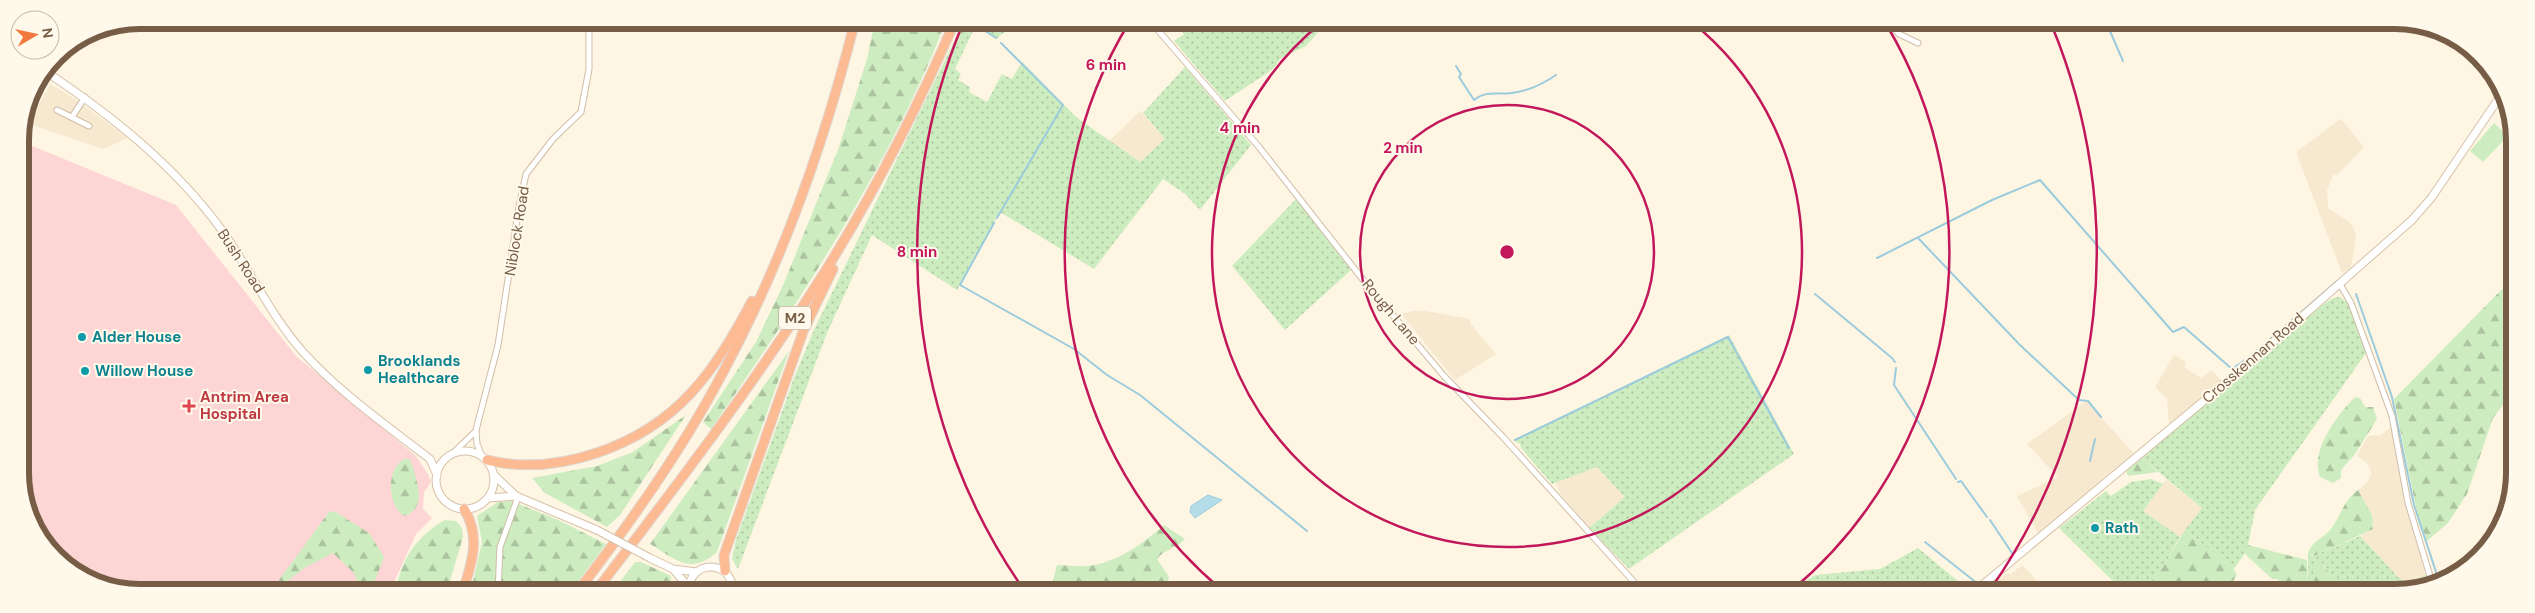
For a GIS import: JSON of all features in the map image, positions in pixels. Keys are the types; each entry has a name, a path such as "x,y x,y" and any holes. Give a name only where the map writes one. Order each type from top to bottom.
{"highway":[{"name":"M2","path":"583,584 644,501 700,413 738,344 787,236 823,136 853,29"},
{"name":"M2","path":"601,584 733,409 821,277 858,214 928,79 951,29"},
{"path":"724,571 724,555 804,329 858,214"},
{"path":"484,458 514,465 550,463 574,459 621,443 657,422 690,393 710,369 748,310 787,236"},
{"path":"464,509 470,519 474,539 471,566 465,584"}],"main road":[{"name":"Bush Road","path":"50,74 84,97 154,154 194,196 231,243 284,326 302,350 326,377 430,459 437,475"},
{"name":"Crosskennan Road","path":"1984,584 2247,365 2340,284 2424,207 2498,99"},
{"path":"494,475 493,490 488,498 473,508 457,508 445,501 437,484 437,475 445,460 452,454 469,451 484,458 494,475 517,496 597,530 673,569 696,572 710,566 724,571 732,584"},
{"path":"430,459 445,460"},
{"path":"488,498 517,496"},
{"path":"673,569 684,584"},
{"path":"691,584 696,572"}],"street":[{"name":"Niblock Road","path":"484,458 477,444 476,430 498,345 518,207 526,174 553,139 581,112 589,68 589,29"},
{"name":"Rough Lane","path":"1157,29 1258,147 1364,281 1444,376 1636,584"},
{"path":"1894,29 1899,34 1918,43"},
{"path":"72,117 84,97"},
{"path":"58,110 89,126"},
{"path":"2340,284 2351,303 2392,416 2408,503 2431,578"},
{"path":"452,454 476,430"},
{"path":"498,584 500,547 517,496"}],"shaded area":[{"path":"50,84 75,99 128,138 103,149 30,124"},
{"path":"1140,111 1165,139 1140,162 1108,142"},
{"path":"2341,119 2364,147 2338,174 2333,175 2327,190 2328,208 2349,222 2354,229 2356,238 2351,268 2342,273 2296,152"},
{"name":"Antrim Area Hospital","path":"29,145 176,205 296,356 416,456 431,482 424,492 423,509 432,518 416,534 393,584 125,583 91,573 78,566 61,552 37,516 30,488"},
{"path":"1413,311 1426,311 1470,319 1470,323 1496,354 1455,380 1401,314"},
{"path":"2174,355 2186,362 2184,367 2201,378 2211,370 2222,381 2169,424 2167,399 2155,387"},
{"path":"2088,400 2104,421 2135,454 2109,473 2039,535 2017,496 2058,477 2027,444"},
{"path":"2391,427 2425,574 2417,582 2406,583 2398,577 2360,536 2373,529 2372,515 2358,490 2366,484 2372,473 2367,463 2357,456 2368,436 2381,435"},
{"path":"1597,467 1625,497 1589,528 1560,493 1555,482"},
{"path":"2166,479 2202,508 2180,537 2143,511"},
{"path":"2022,565 2040,584 1993,584 2006,574 2011,574"}],"green space":[{"path":"873,29 943,29 898,129 841,232 777,332 711,429 703,422 756,342 784,283 839,147 867,59"},
{"path":"960,29 974,29 955,69 961,74 958,80 970,87 969,92 987,102 1002,74 1012,79 1022,62 1076,117 1140,162 1165,139 1143,113 1185,67 1251,145 1200,210 1184,193 1163,179 1094,269 1000,212 957,290 872,235 827,333 738,569 732,559 736,540 794,378 813,332"},
{"path":"982,29 1008,29 996,39"},
{"path":"1181,29 1321,29 1306,46 1281,58 1273,69 1225,101 1174,41 1184,34"},
{"path":"2494,123 2506,134 2506,138 2483,162 2470,151"},
{"path":"1297,200 1351,270 1285,330 1232,266"},
{"path":"2506,285 2506,401 2493,418 2467,494 2448,523 2427,541 2417,512 2394,399"},
{"path":"2340,297 2354,314 2366,353 2255,510 2247,550 2234,569 2185,530 2202,508 2142,458 2321,306 2333,298"},
{"path":"1729,335 1794,454 1629,569 1589,528 1625,497 1597,467 1552,484 1521,448 1520,444 1513,440"},
{"path":"789,351 717,552 708,559 691,564 683,563 650,544"},
{"path":"2355,397 2360,398 2365,407 2373,407 2377,419 2355,454 2341,470 2341,478 2333,483 2320,477 2319,455 2322,444 2333,423"},
{"path":"686,415 620,515 607,527 545,493 532,478 597,466 633,452"},
{"path":"2142,458 2158,472 2128,476 2126,471"},
{"path":"404,459 410,459 419,491 419,499 417,506 412,512 404,516 394,504 391,487 394,471"},
{"path":"2151,479 2163,484 2143,511 2180,537 2166,562 2150,584 2116,584 2059,528 2106,491 2111,496 2131,482"},
{"path":"2358,490 2372,515 2373,529 2314,556 2308,553 2314,543 2334,525 2348,499"},
{"path":"511,501 556,519 606,544 576,584 473,584 482,542 477,516 498,502"},
{"path":"334,511 369,533 384,557 374,584 358,584 354,573 333,553 304,568 284,584 276,584 329,512"},
{"path":"445,520 456,521 462,528 463,537 449,584 397,584 406,559 419,541 435,526"},
{"path":"1164,525 1185,539 1157,559 1169,577 1167,584 1052,584 1057,565 1088,566 1109,561 1148,539"},
{"path":"2185,530 2233,568 2237,575 2231,584 2150,584 2166,562"},
{"path":"2360,536 2406,583 2343,584 2321,562 2313,568 2313,584 2308,584 2308,553 2313,556"},
{"path":"2248,545 2307,560 2308,584 2283,584 2277,579 2272,579 2245,554"},
{"path":"1918,548 1961,584 1801,584 1815,575 1880,569"},
{"path":"635,562 641,562 671,576 670,584 618,584"},
{"path":"2316,562 2321,562 2326,569 2345,584 2313,584 2313,568"},
{"path":"2425,574 2427,579 2418,582"}],"water":[{"path":"1208,495 1222,500 1195,518 1190,512 1191,506"}],"waterway":[{"path":"982,29 996,38"},
{"path":"2109,29 2123,61"},
{"path":"997,218 1063,105 1001,43"},
{"path":"1456,66 1461,74 1459,77 1474,100 1487,94 1524,91 1556,75"},
{"path":"1877,258 1992,200 2040,180 2173,332 2184,327 2232,369 2252,355 2337,281"},
{"path":"994,223 960,285 1074,349 1107,375 1140,395 1307,531"},
{"path":"1919,239 2020,345 2079,400 2088,401 2101,417"},
{"path":"1815,294 1895,362"},
{"path":"2356,294 2392,397 2414,505 2437,576"},
{"path":"1515,440 1728,337 1789,448"},
{"path":"1896,368 1894,385 1956,479"},
{"path":"2090,461 2095,439"},
{"path":"1958,482 1961,481 1987,517"},
{"path":"1990,520 2012,553"},
{"path":"1925,542 1978,584"}],"place":[{"name":"Alder House","path":"82,337"},
{"name":"Brooklands Healthcare","path":"368,370"},
{"name":"Willow House","path":"85,371"},
{"name":"Antrim Area Hospital","path":"189,406"},
{"name":"Rath","path":"2095,528"}]}
